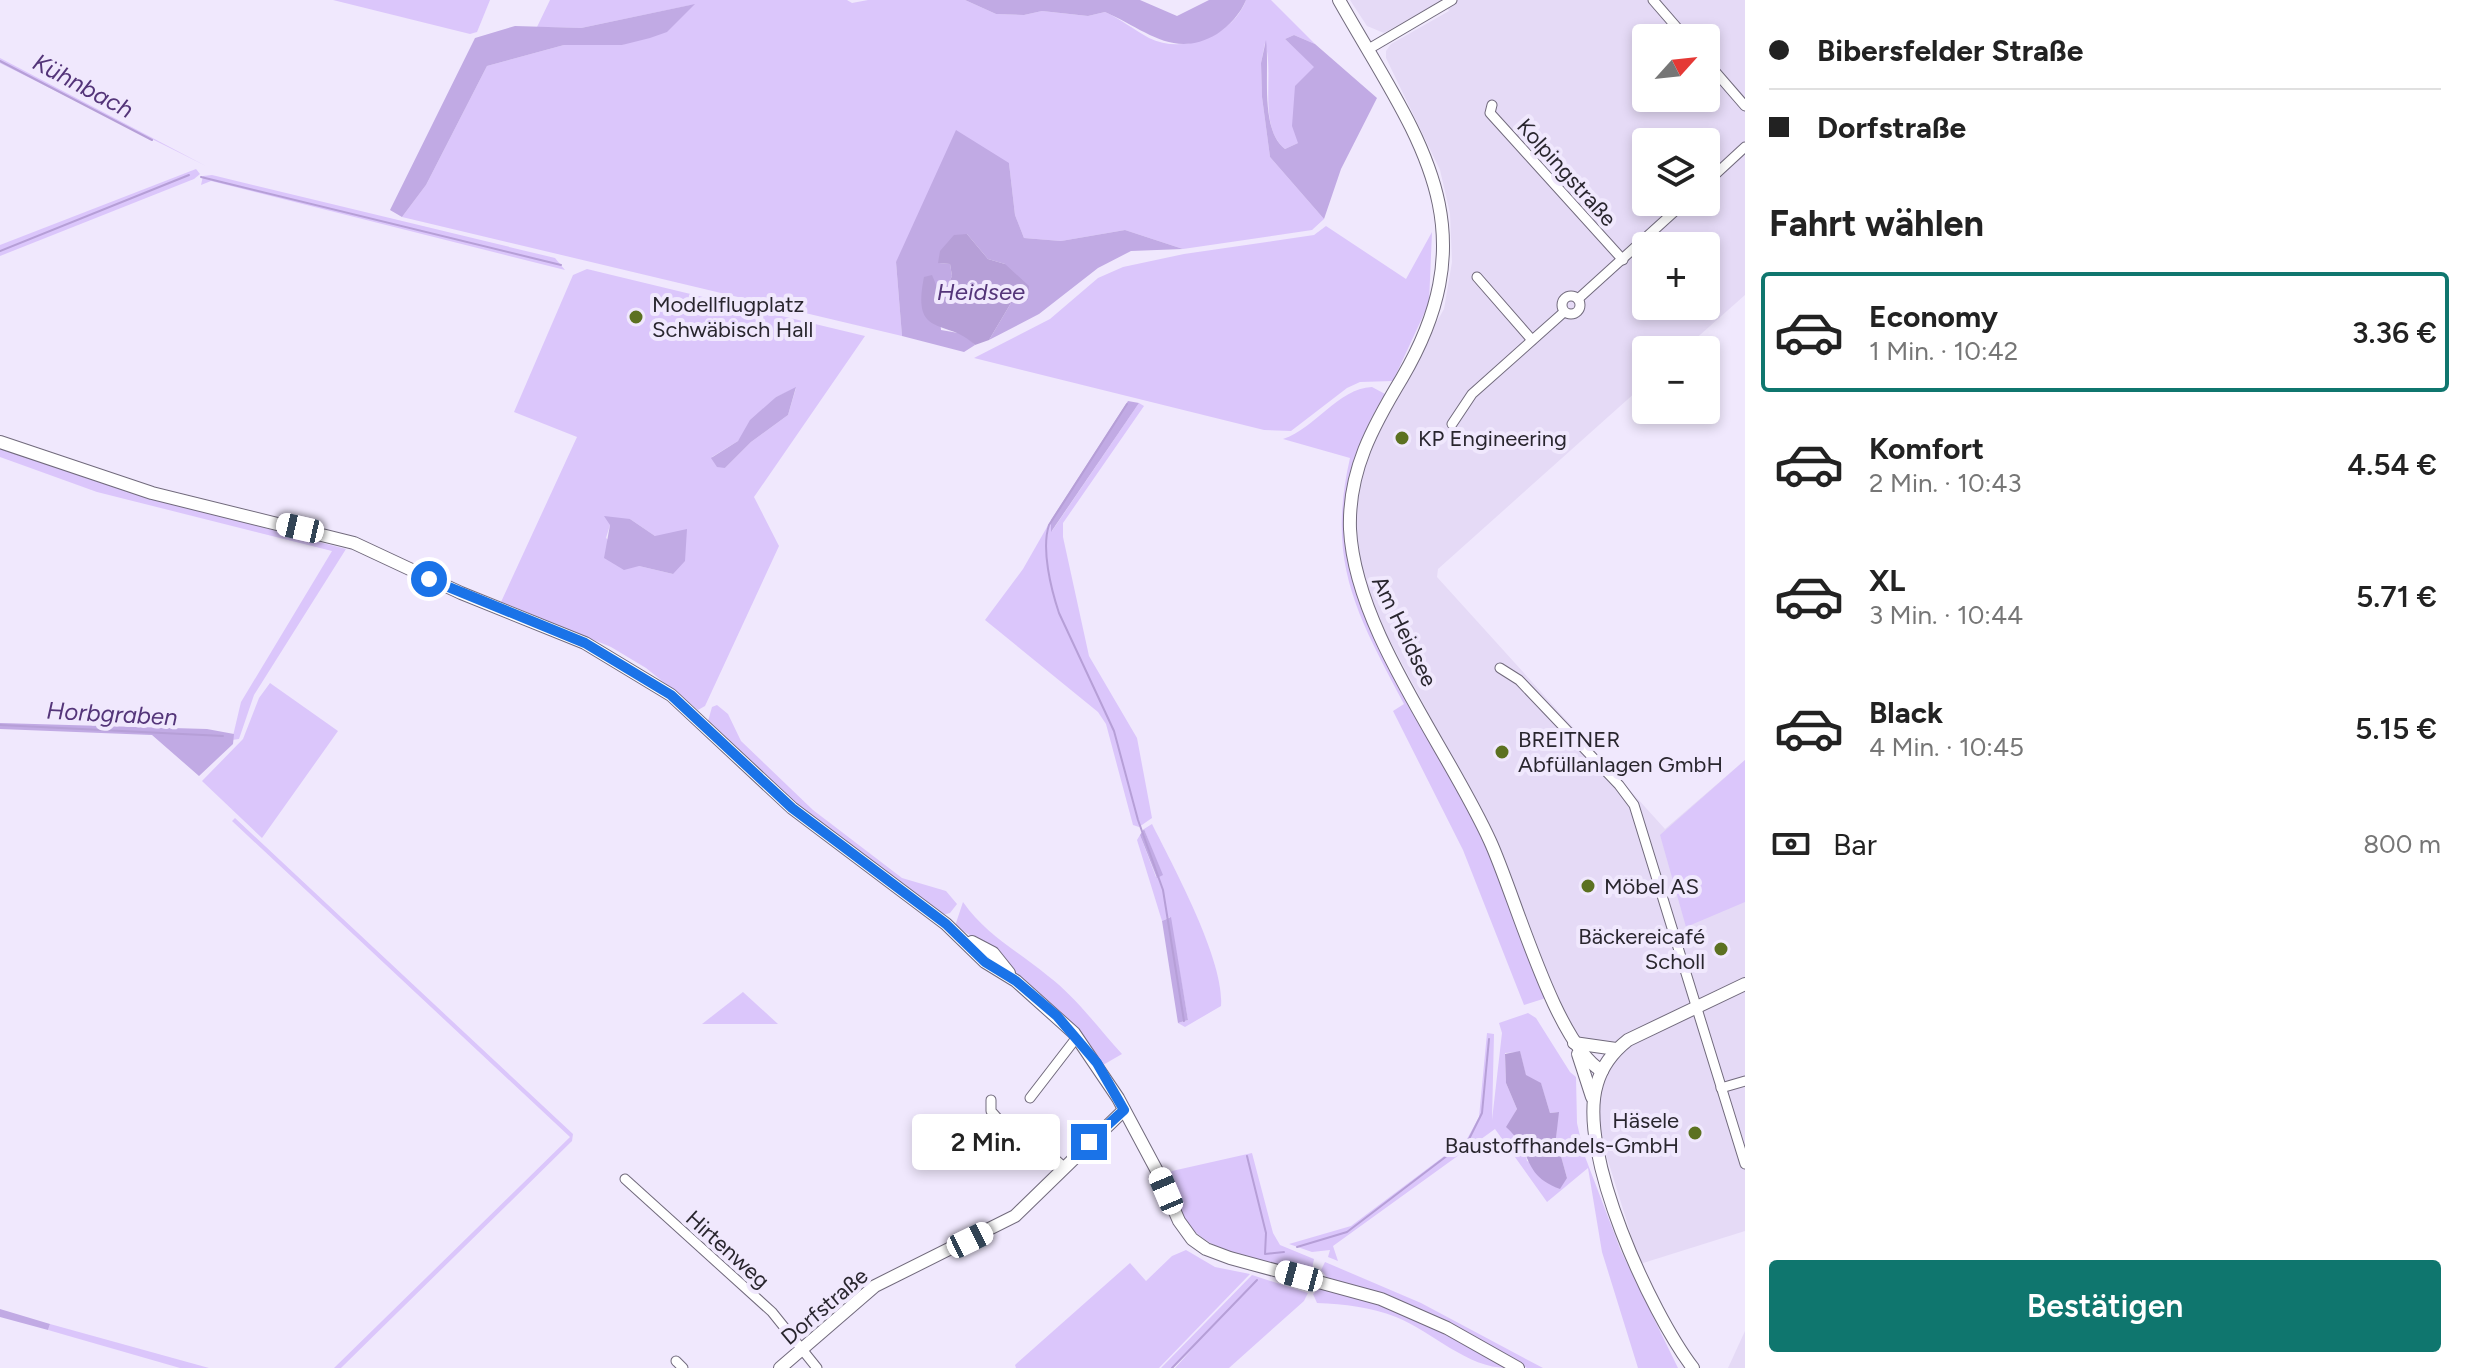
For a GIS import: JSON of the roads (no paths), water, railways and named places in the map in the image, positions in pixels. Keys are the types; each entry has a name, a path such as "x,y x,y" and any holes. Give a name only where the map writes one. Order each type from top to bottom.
{"street":[{"name":"Am Heidsee","path":"1339,0 1421,145 1438,193 1444,238 1443,267 1430,323 1371,428 1359,462 1351,504 1355,568 1370,614 1385,645 1490,841 1549,992 1576,1046 1591,1065 1604,1068"},
{"path":"1653,0 1674,24"},
{"path":"1367,50 1445,2"},
{"path":"1720,77 1745,106"},
{"name":"Kolpingstraße","path":"1492,105 1490,113 1623,260"},
{"path":"1720,170 1745,147"},
{"path":"1452,424 1472,394 1564,312 1575,313 1580,307 1578,299 1670,216"},
{"path":"1477,277 1532,340"},
{"path":"0,442 152,493 327,534 585,643 671,695 792,808 962,937 993,953 1016,981 1077,1037 1124,1110 1157,1171 1179,1221 1192,1239 1206,1249 1381,1299 1447,1328 1518,1368"},
{"path":"1500,668 1519,680 1634,805 1694,1008 1745,1164"},
{"path":"1594,1102 1604,1068 1616,1049 1646,1029 1745,984"},
{"path":"1030,1098 1077,1037"},
{"path":"1616,1049 1576,1046 1594,1102 1600,1157 1632,1259 1671,1337 1693,1368"},
{"path":"1721,1088 1745,1081"},
{"path":"991,1100 991,1111 999,1120 1028,1135 1064,1167"},
{"name":"Dorfstraße","path":"780,1368 875,1286 1015,1216 1124,1110"},
{"name":"Hirtenweg","path":"625,1179 772,1312 817,1368"}],"water":[{"name":"Heidsee","path":"967,234 988,259 1005,264 1029,286 1028,300 1011,303 989,340 975,345 927,319 921,297 924,277 932,275 937,287 945,290 952,276 950,264 938,263 940,251 954,235"},
{"path":"1520,1051 1526,1075 1541,1083 1550,1113 1559,1112 1556,1138 1567,1178 1560,1189 1539,1177 1521,1145 1506,1127 1517,1109 1506,1083 1505,1054"}],"waterway":[{"name":"Kühnbach","path":"0,61 152,140"},
{"path":"0,251 189,175"},
{"path":"201,177 561,265"},
{"path":"1127,404 1049,525 1047,557 1059,613 1114,731 1138,820 1163,890 1184,1021"},
{"name":"Horbgraben","path":"0,725 223,736"},
{"path":"1297,1247 1347,1232 1469,1139 1482,1113 1489,1039"},
{"path":"1247,1156 1266,1233 1265,1254 1284,1252"},
{"path":"1172,1368 1257,1280"}],"place":[{"name":"Modellflugplatz Schwäbisch Hall","path":"636,317"},
{"name":"KP Engineering","path":"1402,438"},
{"name":"BREITNER Abfüllanlagen GmbH","path":"1502,752"},
{"name":"Möbel AS","path":"1588,886"},
{"name":"Bäckereicafé Scholl","path":"1721,949"},
{"name":"Häsele Baustoffhandels-GmbH","path":"1695,1133"}]}
